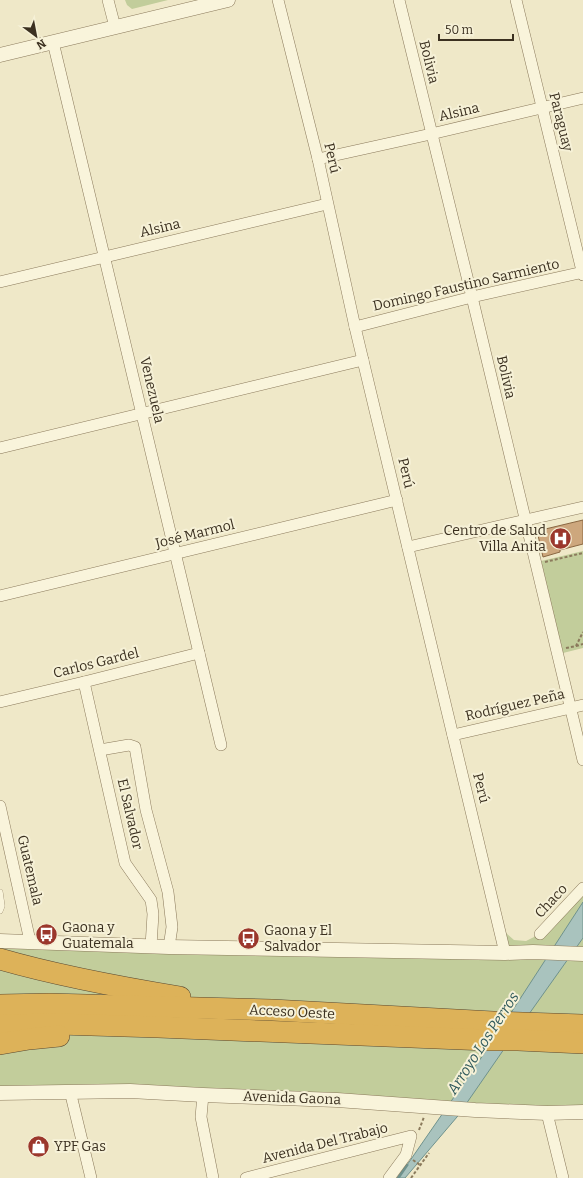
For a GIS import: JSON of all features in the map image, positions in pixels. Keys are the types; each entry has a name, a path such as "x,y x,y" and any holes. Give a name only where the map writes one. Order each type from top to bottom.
{"highway":[{"path":"0,959 119,987 272,1010"},
{"name":"Acceso Oeste","path":"0,1005 49,1004 272,1010 490,1031 518,1040 583,1043"},
{"name":"Acceso Oeste","path":"0,1025 58,1024 158,1027 490,1031 530,1023 583,1025"},
{"path":"0,1044 30,1039 158,1027"}],"street":[{"path":"108,0 115,27"},
{"path":"0,55 228,0"},
{"name":"Perú","path":"278,0 318,160 355,327 506,953"},
{"name":"Bolivia","path":"399,0 583,760"},
{"name":"Paraguay","path":"516,0 583,273"},
{"name":"Venezuela","path":"53,42 221,745"},
{"name":"Alsina","path":"318,160 583,98"},
{"name":"Alsina","path":"0,282 327,204"},
{"name":"Domingo Faustino Sarmiento","path":"355,327 472,297 583,273"},
{"path":"0,448 363,360"},
{"name":"José Marmol","path":"0,596 397,500"},
{"path":"408,547 583,507"},
{"name":"Carlos Gardel","path":"0,702 199,653"},
{"name":"El Salvador","path":"84,682 125,863 150,900 153,914 151,946"},
{"name":"Rodríguez Peña","path":"453,735 583,705"},
{"path":"100,750 129,745 135,748 146,810 168,892 172,927 169,947"},
{"name":"Guatemala","path":"0,806 30,942"},
{"name":"Chaco","path":"540,934 583,888"},
{"path":"0,941 169,947 506,953 533,952 578,954"},
{"path":"70,1091 91,1178"},
{"name":"Avenida Gaona","path":"0,1093 130,1091 337,1100 475,1110 547,1113 583,1112"},
{"path":"203,1095 201,1117 213,1178"},
{"path":"547,1113 564,1178"},
{"path":"389,1178 406,1155 411,1136"},
{"name":"Avenida Del Trabajo","path":"246,1178 411,1136"}],"lane":[{"path":"0,892 2,906 0,911"}],"path":[{"path":"535,564 583,553"},
{"path":"576,646 583,632"},
{"path":"556,650 583,644"},
{"path":"411,1136 419,1129 425,1113 432,1107"},
{"path":"411,1178 428,1153"}],"green space":[{"path":"125,0 168,0 132,9 127,5"},
{"path":"583,551 583,648 563,653 541,561"},
{"path":"583,888 583,1112 0,1093 0,941 505,953 499,927 514,940 526,941 540,934"}],"water":[{"path":"583,902 583,938 457,1117 405,1178 398,1178 490,1045"}],"building":[{"name":"Centro de Salud Villa Anita","path":"583,520 583,544 560,550 560,552 543,557 537,531"}],"waterway":[{"name":"Arroyo Los Perros","path":"398,1178 407,1165"}],"place":[{"name":"Centro de Salud Villa Anita","path":"561,538"},
{"name":"Gaona y Guatemala","path":"47,935"},
{"name":"Gaona y El Salvador","path":"248,938"},
{"name":"YPF Gas","path":"39,1146"}]}
